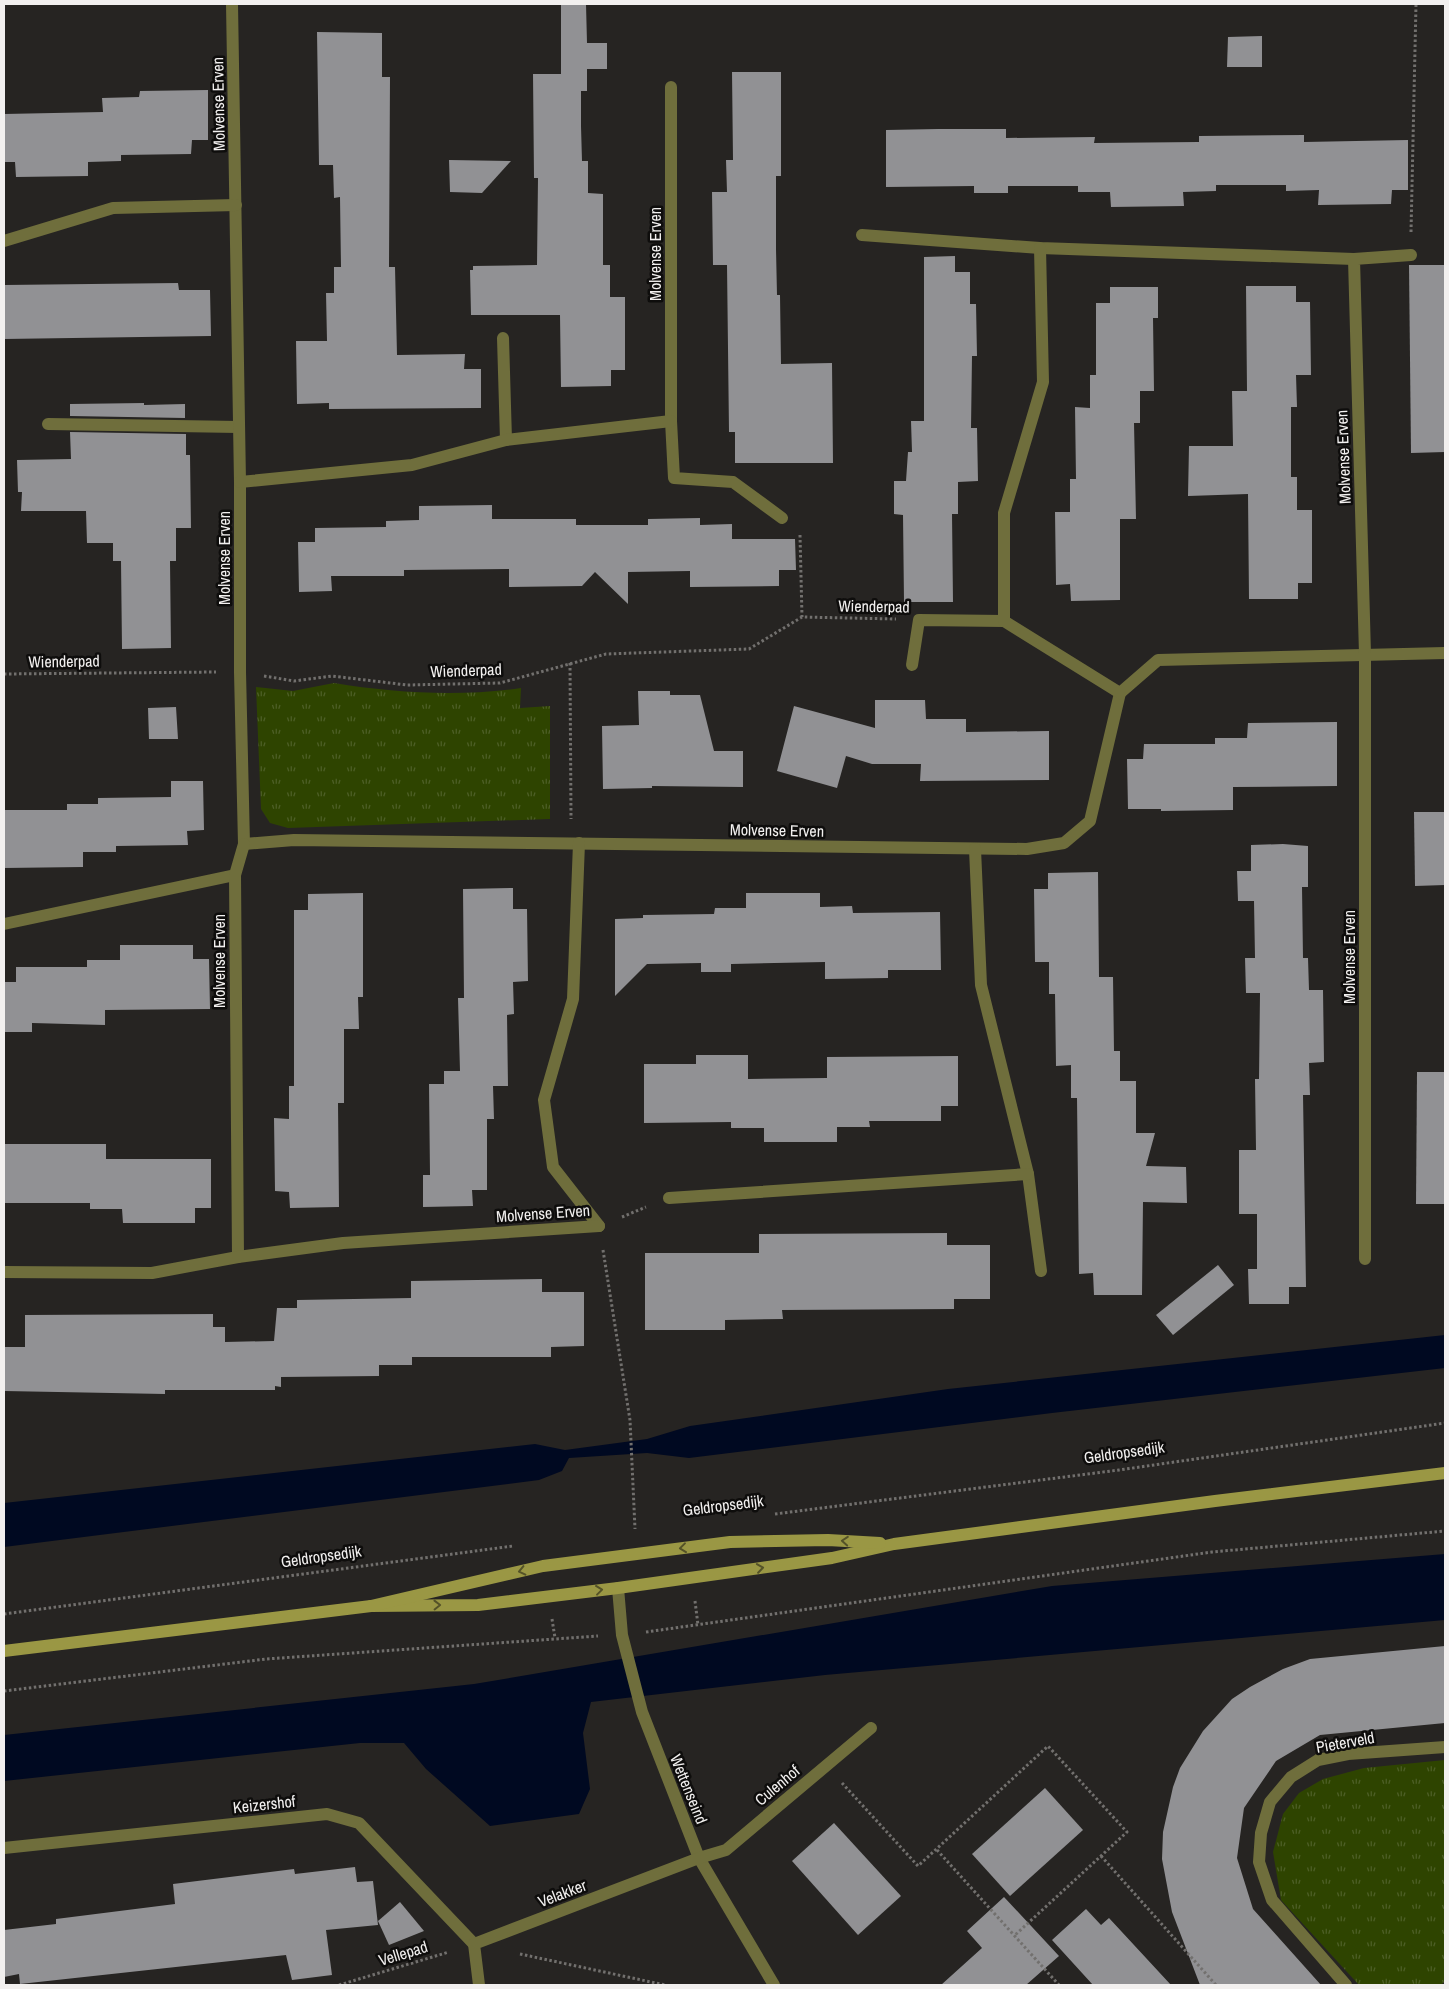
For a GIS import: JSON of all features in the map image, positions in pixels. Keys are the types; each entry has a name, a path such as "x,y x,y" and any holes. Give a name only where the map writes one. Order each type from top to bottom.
{"street":[{"name":"Molvense Erven","path":"232,4 240,482 240,672 244,844 235,875 238,1257"},
{"name":"Molvense Erven","path":"671,87 671,421 674,478 733,482 782,518"},
{"path":"4,241 114,208 236,205"},
{"path":"862,235 1040,248 1354,259 1411,255"},
{"path":"1004,621 1004,513 1043,382 1040,248"},
{"name":"Molvense Erven","path":"1354,259 1365,654 1365,1258"},
{"path":"503,338 506,440"},
{"path":"240,482 412,465 506,440 671,421"},
{"path":"48,424 239,427"},
{"path":"912,665 919,620 1004,621 1120,693 1158,660 1445,653"},
{"name":"Molvense Erven","path":"244,844 294,840 1027,849 1064,843 1090,821 1120,693"},
{"name":"Molvense Erven","path":"579,843 573,999 544,1100 553,1167 599,1226"},
{"path":"975,849 981,985 1028,1174 1041,1271"},
{"path":"4,924 235,875"},
{"path":"669,1198 1028,1174"},
{"name":"Molvense Erven","path":"4,1272 152,1273 238,1257 344,1243 599,1226"},
{"path":"371,1606 478,1605 618,1588 832,1558 894,1544 1206,1502 1445,1473"},
{"path":"4,1651 371,1606 542,1566 730,1542 828,1540 894,1544"},
{"name":"Wettenseind","path":"618,1588 622,1635 642,1712 699,1858 774,1985"},
{"name":"Culenhof","path":"699,1858 726,1850 871,1728"},
{"name":"Pieterveld","path":"1346,1985 1272,1900 1259,1862 1261,1833 1270,1802 1291,1777 1318,1760 1348,1754 1445,1746"},
{"name":"Keizershof","path":"4,1848 327,1814 359,1823 474,1944"},
{"name":"Velakker","path":"474,1944 699,1858"},
{"path":"474,1944 479,1985"}],"path":[{"path":"1411,255 1416,4"},
{"path":"782,518 800,532 802,617"},
{"name":"Wienderpad","path":"4,674 240,672 294,682 332,676 407,685 500,683 533,676 570,663 606,654 750,649 802,617 919,620"},
{"path":"570,663 569,813 579,843"},
{"path":"644,1531 635,1532 630,1420 599,1226 669,1198"},
{"name":"Geldropsedijk","path":"774,1515 1119,1470 1445,1423"},
{"path":"4,1691 266,1659 622,1635 1212,1552 1445,1531"},
{"name":"Geldropsedijk","path":"4,1614 522,1544"},
{"path":"826,1765 918,1866 1048,1746 1127,1832 1014,1936"},
{"path":"937,1850 1059,1985"},
{"path":"1101,1856 1216,1985"},
{"path":"474,1944 665,1985"},
{"name":"Vellepad","path":"339,1985 474,1944"}],"green space":[{"path":"334,683 427,693 498,691 521,688 520,708 550,706 550,819 288,828 270,823 261,809 256,687 293,691"},
{"path":"1445,1760 1445,1981 1441,1985 1359,1985 1281,1900 1273,1852 1283,1814 1299,1793 1323,1779 1364,1768"}],"water":[{"path":"1445,1335 1445,1368 1052,1413 689,1458 647,1453 569,1458 562,1471 539,1480 4,1547 4,1503 535,1444 565,1450 647,1439 690,1426 948,1389"},
{"path":"1445,1554 1445,1620 825,1675 591,1702 583,1733 590,1789 579,1814 490,1826 426,1769 404,1743 360,1743 4,1781 4,1735 474,1684 1052,1586"}],"building":[{"path":"561,4 586,4 587,43 607,43 607,69 587,69 587,91 581,91 581,126 582,161 588,161 588,193 603,194 603,265 610,265 610,297 625,297 625,370 611,370 611,386 561,387 560,315 471,315 470,270 473,270 473,266 537,265 538,178 534,178 533,74 561,74"},
{"path":"317,32 382,33 382,77 390,77 389,267 395,267 397,355 465,354 464,369 481,369 481,408 329,409 329,403 297,404 296,341 327,341 326,293 334,293 334,267 341,267 340,197 334,198 333,165 319,165"},
{"path":"1262,36 1262,67 1227,67 1228,37"},
{"path":"732,72 781,72 781,176 776,176 776,249 777,295 780,295 781,364 832,363 833,463 735,463 735,432 729,432 727,265 713,265 712,192 727,192 726,160 733,160"},
{"path":"208,90 208,140 192,140 191,154 121,155 121,161 88,162 88,176 16,177 15,162 4,162 4,114 103,112 102,98 139,97 140,91"},
{"path":"1006,129 1006,138 1095,137 1094,143 1199,142 1199,136 1304,135 1304,142 1408,140 1408,190 1392,190 1391,204 1318,205 1319,190 1286,191 1286,185 1216,185 1216,191 1183,192 1184,206 1111,207 1110,192 1078,192 1078,186 1008,186 1008,193 974,193 974,186 886,187 886,130"},
{"path":"449,160 511,161 482,193 450,192"},
{"path":"955,256 955,272 970,272 970,304 976,304 977,356 972,356 971,428 977,428 978,481 958,482 958,514 952,514 953,602 904,602 903,515 894,514 894,481 906,481 908,452 912,452 911,421 924,421 924,257"},
{"path":"1409,265 1445,265 1445,452 1411,453"},
{"path":"178,283 179,290 210,290 211,336 4,339 4,285"},
{"path":"1246,286 1296,286 1296,302 1310,302 1311,375 1296,375 1297,407 1291,407 1291,477 1297,477 1297,510 1312,510 1312,583 1298,583 1298,599 1249,599 1248,494 1188,496 1189,446 1233,446 1232,391 1247,391"},
{"path":"1110,287 1158,287 1158,318 1153,318 1154,391 1140,391 1140,423 1134,423 1136,519 1120,519 1120,600 1071,601 1070,584 1056,585 1055,512 1070,512 1070,479 1076,479 1075,407 1090,408 1090,375 1096,375 1096,303 1110,303"},
{"path":"144,403 144,405 185,404 185,418 70,416 70,404"},
{"path":"70,432 186,434 186,455 190,455 191,528 176,528 176,561 170,561 171,648 122,649 121,561 113,561 113,543 87,543 86,511 21,511 22,492 18,492 17,460 71,459"},
{"path":"492,505 492,519 576,519 576,525 648,525 648,519 700,518 700,525 732,524 732,539 795,539 796,570 779,570 779,586 690,587 690,571 628,572 628,604 595,572 582,586 509,587 509,569 404,570 404,576 331,576 332,591 299,592 298,542 315,542 315,528 386,527 386,521 419,520 419,506"},
{"path":"638,691 670,691 670,695 700,695 714,751 743,751 743,787 652,786 652,788 603,789 602,726 639,725"},
{"path":"875,700 925,700 926,719 966,719 966,732 1049,731 1049,780 920,781 921,764 872,764 846,756 837,788 777,771 794,706 875,728"},
{"path":"176,707 178,739 149,739 148,708"},
{"path":"1337,722 1337,786 1233,787 1233,810 1161,811 1161,809 1128,809 1127,759 1143,759 1144,744 1215,744 1215,738 1247,738 1248,723"},
{"path":"171,781 203,781 204,830 187,831 188,845 116,846 116,852 83,852 83,867 4,868 4,810 67,810 67,804 98,804 98,798 171,797"},
{"path":"1414,812 1445,812 1445,885 1415,886"},
{"path":"1283,844 1308,846 1308,887 1302,887 1303,958 1308,958 1309,990 1323,990 1324,1062 1309,1063 1310,1095 1303,1095 1306,1287 1289,1287 1289,1304 1249,1304 1248,1269 1257,1269 1257,1214 1239,1214 1239,1150 1256,1150 1255,1079 1259,1079 1260,993 1246,993 1245,958 1255,958 1254,901 1238,901 1237,871 1251,871 1251,845"},
{"path":"1098,872 1099,977 1113,977 1114,1051 1120,1051 1120,1081 1136,1081 1136,1133 1155,1133 1146,1166 1186,1167 1187,1203 1143,1202 1142,1295 1094,1295 1093,1273 1079,1274 1077,1098 1071,1098 1071,1065 1056,1066 1055,994 1049,994 1049,962 1035,962 1034,889 1048,889 1048,873"},
{"path":"513,888 513,909 527,909 528,981 513,982 514,1014 507,1015 508,1086 493,1086 494,1119 487,1119 487,1190 472,1190 473,1206 423,1207 423,1175 430,1175 429,1084 444,1084 444,1071 460,1071 458,998 464,998 463,889"},
{"path":"363,893 363,997 358,997 359,1029 344,1029 344,1103 338,1103 339,1207 290,1208 289,1192 275,1191 274,1118 289,1119 289,1086 294,1086 294,910 308,910 308,894"},
{"path":"746,893 820,893 820,907 852,906 853,913 940,912 941,970 888,970 888,978 825,979 825,962 731,964 731,972 701,972 701,963 647,964 615,996 615,919 643,918 643,915 714,914 715,908 746,908"},
{"path":"120,945 193,945 193,959 209,959 210,1009 105,1010 105,1025 32,1023 32,1032 4,1032 4,982 16,982 16,967 87,967 87,960 120,960"},
{"path":"696,1055 748,1055 748,1079 827,1078 827,1057 958,1056 958,1106 941,1106 941,1121 869,1121 870,1127 837,1127 837,1142 764,1142 764,1128 731,1128 731,1122 644,1123 644,1064 696,1064"},
{"path":"1417,1072 1445,1072 1445,1204 1416,1204"},
{"path":"4,1144 106,1144 106,1159 211,1159 211,1208 195,1208 195,1223 123,1223 122,1209 90,1209 90,1203 4,1203"},
{"path":"947,1233 947,1245 990,1245 990,1299 954,1299 954,1309 782,1310 783,1319 725,1320 725,1330 645,1330 645,1253 759,1253 759,1234"},
{"path":"1218,1265 1234,1285 1173,1335 1156,1315"},
{"path":"542,1279 542,1292 584,1292 584,1346 551,1347 551,1357 412,1357 412,1365 379,1365 379,1376 281,1377 281,1387 275,1386 275,1390 165,1390 165,1394 4,1391 4,1347 25,1347 25,1315 213,1314 213,1327 225,1327 225,1342 274,1341 277,1308 297,1308 297,1300 411,1298 411,1281"},
{"path":"1445,1646 1445,1723 1320,1735 1276,1761 1244,1808 1237,1858 1253,1909 1321,1985 1200,1985 1172,1912 1162,1859 1163,1832 1173,1787 1180,1768 1203,1731 1232,1699 1283,1669 1310,1659"},
{"path":"1045,1788 1083,1830 1010,1896 972,1854"},
{"path":"834,1823 901,1896 858,1935 792,1861"},
{"path":"355,1867 357,1882 373,1881 378,1925 326,1930 332,1975 292,1980 286,1955 20,1984 19,1974 4,1977 4,1930 56,1924 56,1919 175,1904 173,1884 294,1869 295,1874"},
{"path":"1004,1897 1059,1956 1026,1985 941,1985 982,1948 967,1931"},
{"path":"400,1902 424,1931 389,1945 378,1921"},
{"path":"1086,1909 1101,1925 1109,1918 1171,1985 1093,1985 1052,1940"}]}
